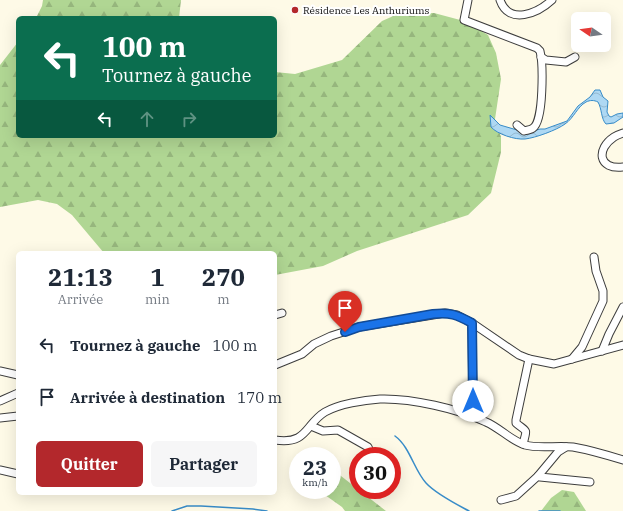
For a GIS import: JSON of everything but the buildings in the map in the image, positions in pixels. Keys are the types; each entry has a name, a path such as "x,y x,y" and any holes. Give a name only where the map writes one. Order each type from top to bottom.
{"street":[{"path":"468,0 464,20 537,48 540,51 542,103 538,122 534,128 524,131 517,126"},
{"path":"500,0 507,10 514,14 523,15 532,13 552,0"},
{"path":"541,58 566,62 576,56"},
{"path":"623,133 614,137 607,144 603,150 602,158 608,166 615,168 623,167"},
{"path":"571,360 582,347 603,301 604,295 596,271 594,257"},
{"path":"602,351 623,307"},
{"path":"277,363 302,354 314,344 331,336 359,327 445,313 457,315 472,323 519,355 529,359 554,364 623,345"},
{"path":"472,323 473,416"},
{"path":"523,444 526,431 517,425 516,420 529,359"},
{"path":"0,371 16,374"},
{"path":"0,402 16,394"},
{"path":"277,440 298,438 305,434 319,417 330,410 348,404 381,399 453,409 494,426 515,442 523,444 572,447 602,453 623,460"},
{"path":"0,418 16,416"},
{"path":"311,426 323,431 338,430 368,447"},
{"path":"501,500 516,496 538,476 558,452 566,447"},
{"path":"0,470 16,474"},
{"path":"538,476 590,482"}],"green space":[{"path":"43,0 181,0 179,16 37,16"},
{"path":"434,13 464,21 488,35 496,53 501,79 495,119 501,137 501,152 491,193 468,215 357,251 323,266 277,275 277,251 102,251 72,215 57,204 38,200 0,207 0,65 16,45 16,138 277,138 277,72 295,74 342,60 382,21 398,14"},
{"path":"341,476 349,482 349,499 371,499 386,511 345,511 331,499 341,499"},
{"path":"562,490 574,492 586,511 541,511 551,498"}],"water":[{"path":"595,90 600,90 603,97 608,101 607,112 609,116 611,117 623,113 623,117 614,123 606,124 598,102 590,101 583,104 565,124 534,137 521,139 511,137 497,132 491,127 490,115 500,125 517,130 530,132 545,129 567,121 578,106 590,97"}],"waterway":[{"path":"395,436 408,452 418,472 426,483 441,495 469,511"},
{"path":"172,511 187,506 267,511"},
{"path":"539,511 560,511"}],"place":[{"name":"Résidence Les Anthuriums","path":"295,10"}],"route":[{"path":"345,332 359,327 445,313 457,315 472,323 473,401"}]}
